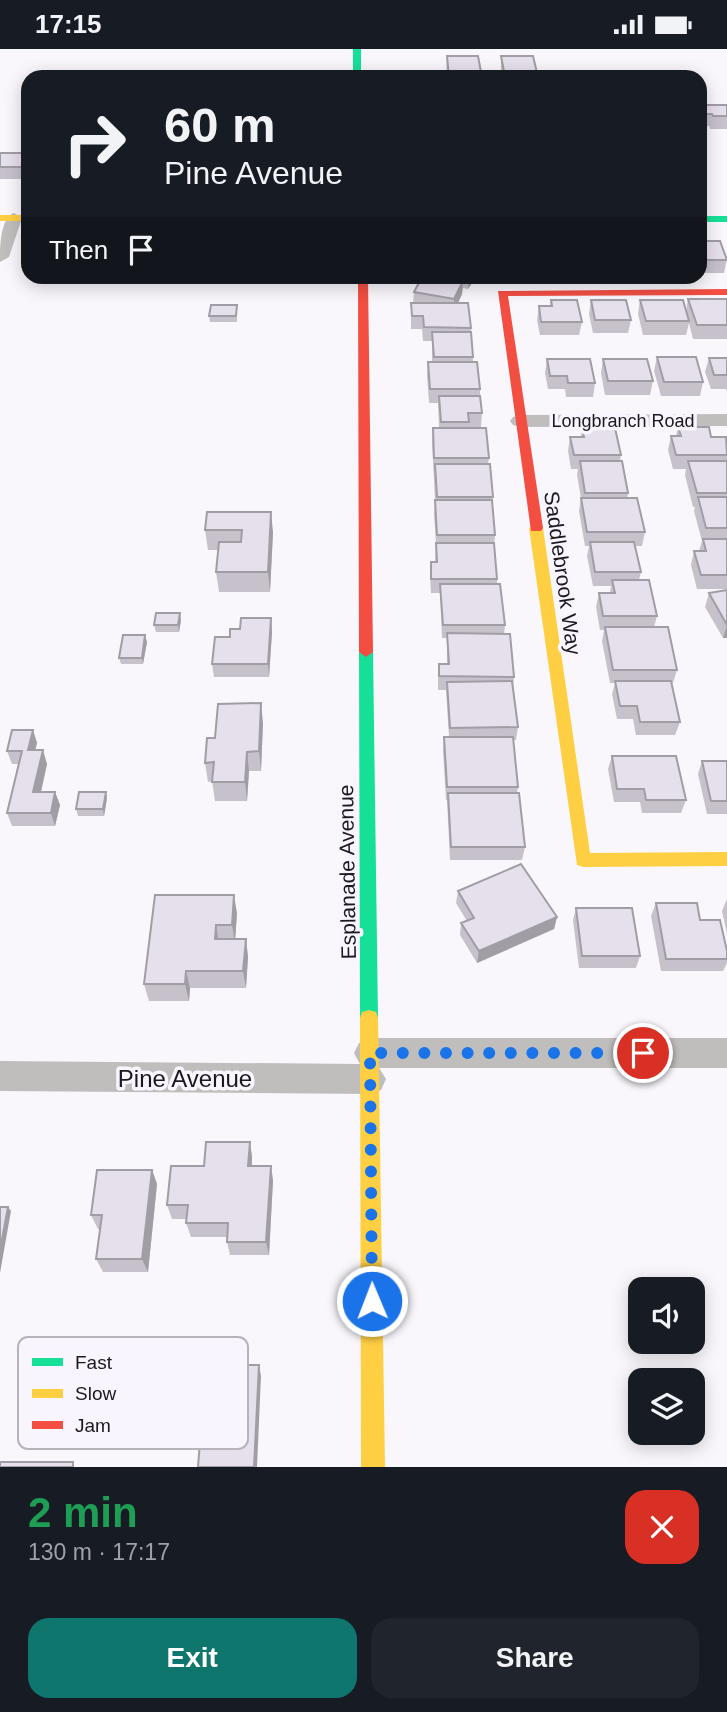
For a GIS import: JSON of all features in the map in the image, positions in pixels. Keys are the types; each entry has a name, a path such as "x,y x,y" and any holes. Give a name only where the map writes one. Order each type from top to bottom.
{"main road":[{"path":"357,49 357,70"},
{"path":"707,219 727,219"},
{"name":"Esplanade Avenue","path":"363,284 373,1467"},
{"name":"Saddlebrook Way","path":"727,292 502,293 583,860 727,859"}],"street":[{"path":"0,257 14,218"},
{"name":"Longbranch Road","path":"520,421 727,420"},
{"name":"Pine Avenue","path":"0,1076 727,1053"}],"building":[{"path":"447,56 478,56 481,70 448,70"},
{"path":"501,56 533,56 536,70 504,70"},
{"path":"707,105 727,105 727,116 707,114"},
{"path":"0,153 21,153 21,167 0,167"},
{"path":"707,241 720,241 727,260 707,260"},
{"path":"418,284 462,284 454,299 414,292"},
{"path":"688,299 727,299 727,325 697,325"},
{"path":"551,300 577,300 582,322 541,322 539,306 552,306"},
{"path":"591,300 626,300 631,320 595,320"},
{"path":"640,300 683,300 689,321 646,321"},
{"path":"411,303 468,303 471,328 424,327 423,316 412,316"},
{"path":"211,305 237,305 236,316 209,316"},
{"path":"432,332 471,332 473,357 434,357"},
{"path":"657,357 696,357 703,382 664,382"},
{"path":"709,358 727,358 727,375 714,375"},
{"path":"547,359 590,359 595,383 568,383 567,376 550,376"},
{"path":"603,359 647,359 653,381 608,381"},
{"path":"428,362 477,362 480,389 430,389"},
{"path":"439,396 480,396 482,413 468,413 469,422 441,422"},
{"path":"678,427 709,427 711,437 726,437 727,455 676,455 671,436 681,436"},
{"path":"433,428 486,428 489,458 434,458"},
{"path":"582,428 615,428 621,455 574,455 570,437 584,437"},
{"path":"580,461 622,461 628,493 585,493"},
{"path":"688,461 727,461 727,493 697,493"},
{"path":"435,464 490,464 493,497 437,497"},
{"path":"698,497 727,497 727,528 706,528"},
{"path":"581,498 637,498 645,532 587,532"},
{"path":"435,500 492,500 495,535 437,535"},
{"path":"207,512 271,512 268,572 216,572 219,542 241,542 242,530 205,530"},
{"path":"703,539 727,539 727,575 701,575 694,551 706,551"},
{"path":"590,542 634,542 641,572 595,572"},
{"path":"436,543 494,543 497,579 431,579 431,562 437,562"},
{"path":"612,580 649,580 657,616 603,616 599,593 615,593"},
{"path":"440,584 500,584 505,625 443,625"},
{"path":"727,590 727,625 709,593"},
{"path":"156,613 180,613 178,625 154,625"},
{"path":"241,618 271,618 268,664 212,664 215,637 230,637 230,629 240,629"},
{"path":"605,627 668,627 677,670 613,670"},
{"path":"447,633 510,634 514,677 439,676 439,664 449,664"},
{"path":"123,635 145,635 142,658 119,658"},
{"path":"512,681 518,727 450,728 447,682"},
{"path":"615,681 671,681 680,722 640,722 637,706 620,706"},
{"path":"261,703 259,751 247,752 245,782 212,782 214,762 205,763 207,738 215,738 218,704"},
{"path":"12,730 33,730 28,750 43,750 33,792 55,792 51,813 7,813 22,751 7,751"},
{"path":"444,737 513,737 518,787 447,787"},
{"path":"612,756 676,756 686,800 646,800 644,789 617,789"},
{"path":"702,761 727,761 727,801 711,801"},
{"path":"79,792 106,792 103,809 76,809"},
{"path":"448,793 519,793 525,847 451,847"},
{"path":"521,864 557,917 479,951 461,923 474,918 458,891"},
{"path":"155,895 234,895 232,925 216,925 215,939 246,939 243,971 186,971 185,984 144,984"},
{"path":"656,903 697,903 700,920 720,920 727,959 666,959"},
{"path":"576,908 632,908 640,956 582,956"},
{"path":"206,1142 250,1142 248,1166 271,1166 266,1242 227,1242 228,1223 186,1223 188,1205 167,1205 171,1166 204,1166"},
{"path":"97,1170 152,1170 142,1259 96,1259 102,1215 91,1215"},
{"path":"0,1207 8,1207 0,1250"},
{"path":"248,1365 259,1365 254,1467 198,1467 199,1449 248,1449"},
{"path":"0,1462 73,1462 73,1467 0,1467"}],"traffic: fast":[{"path":"357,49 357,70"},
{"path":"707,219 727,219"},
{"path":"366,652 369,1018"}],"traffic: slow":[{"path":"0,218 21,218"},
{"path":"536,528 583,860 727,859"},
{"path":"369,1018 373,1467"}],"traffic: jam":[{"path":"363,284 366,652"},
{"path":"536,528 502,293 727,292"}],"route":[{"path":"372,1301 370,1053 643,1053"}]}
